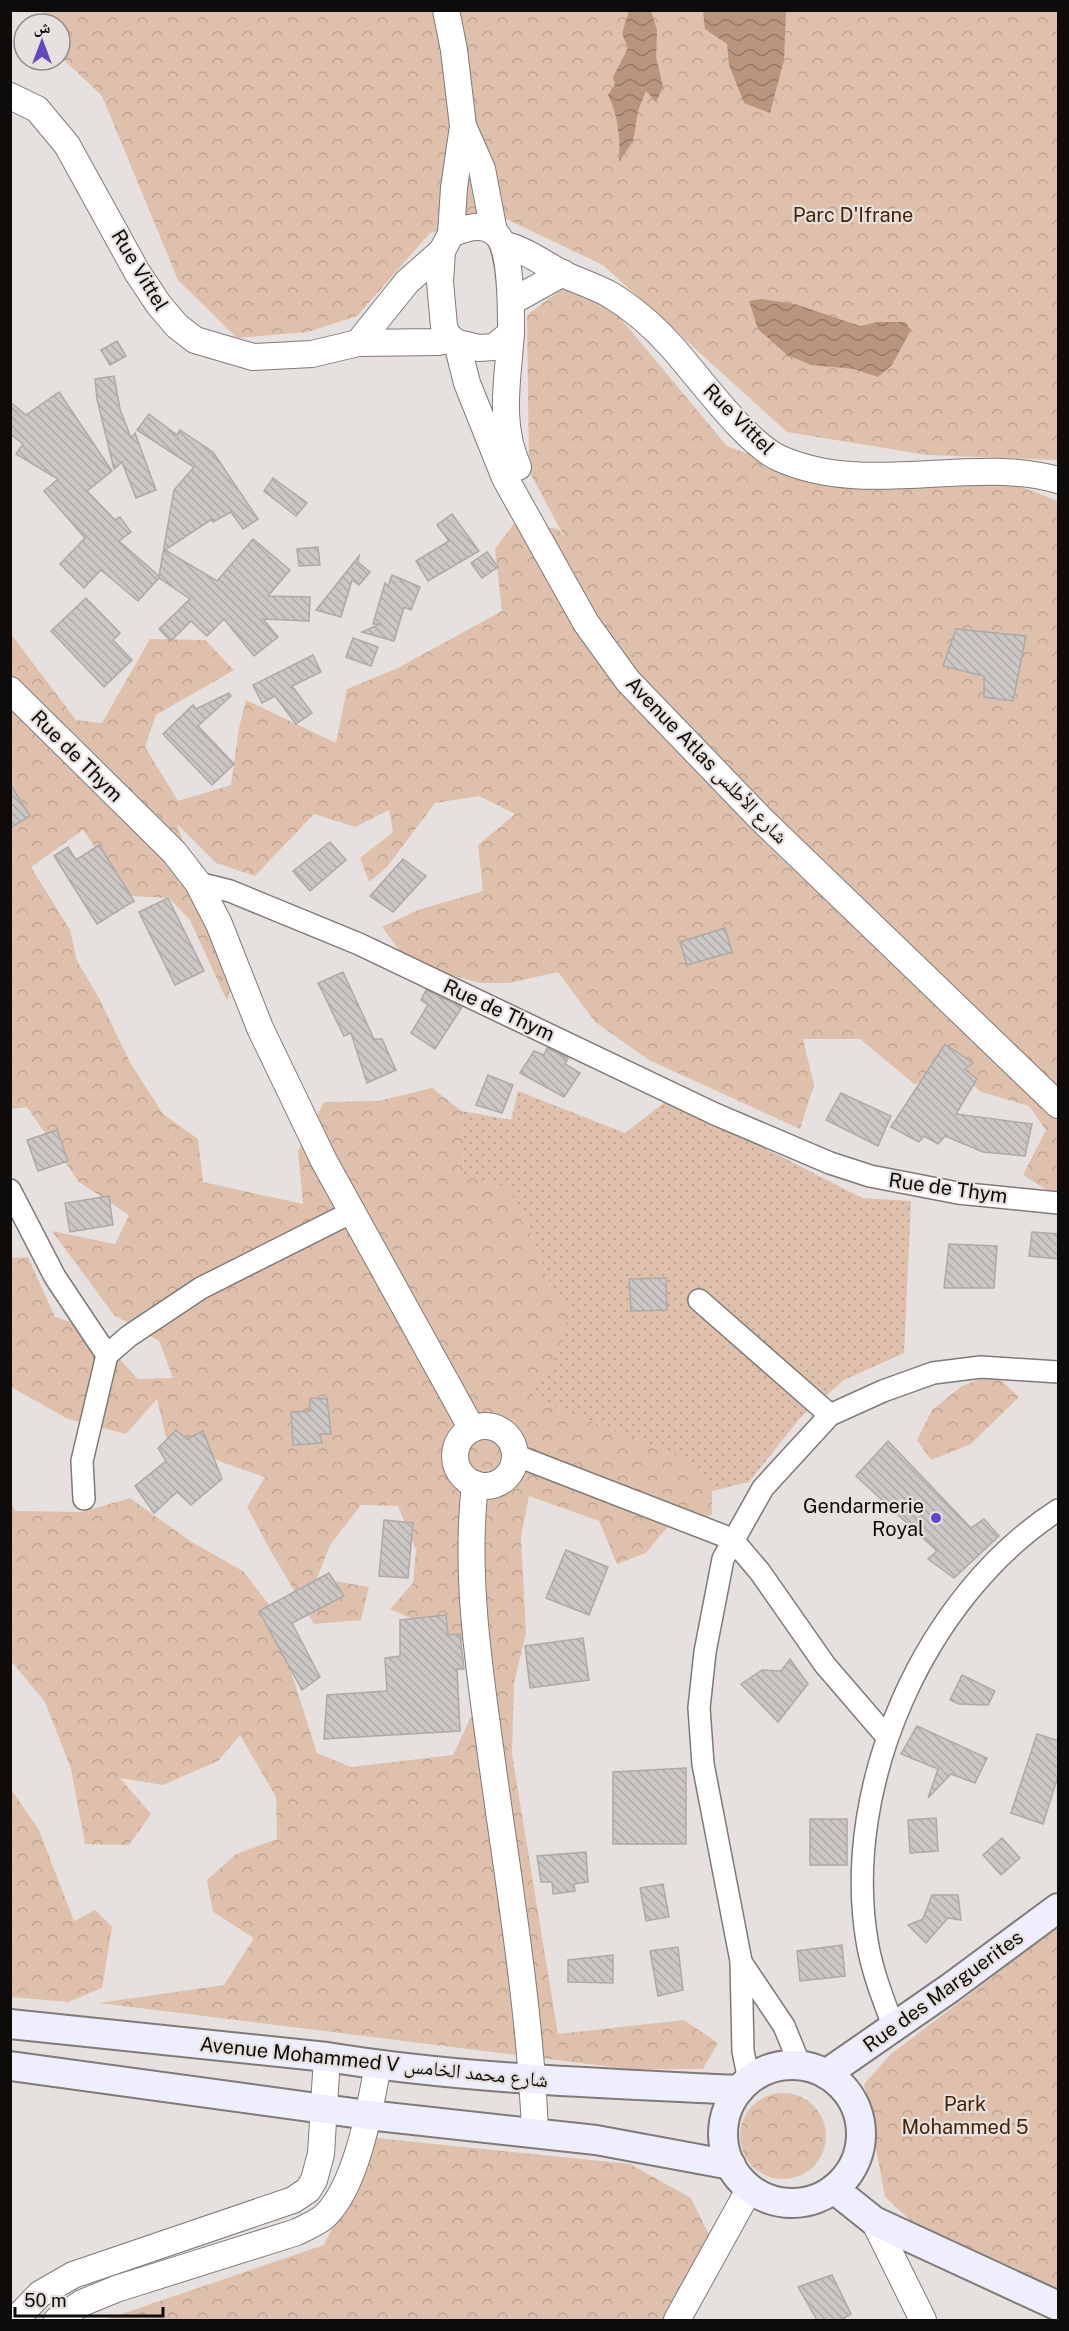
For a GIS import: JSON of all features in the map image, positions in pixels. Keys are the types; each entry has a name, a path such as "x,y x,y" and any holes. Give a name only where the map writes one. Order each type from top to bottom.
{"main road":[{"name":"Rue des Marguerites","path":"813,2069 894,2028 1059,1908"},
{"name":"Avenue Mohammed V شارع محمد الخامس","path":"10,2024 533,2080 744,2085"},
{"path":"10,2066 368,2115 535,2132 731,2165"},
{"path":"772,2068 813,2069 847,2091 856,2109 861,2129 858,2156 852,2169 834,2189 821,2197 792,2203 770,2198 750,2188 731,2165 723,2135 725,2119 744,2085 772,2068"},
{"path":"834,2189 874,2221 1059,2306"}],"street":[{"path":"446,10 454,50 463,126"},
{"name":"Rue Vittel","path":"10,96 37,109 67,145 153,297 177,326 195,340 253,357 312,354 358,343 454,341 479,348 494,347 511,333"},
{"name":"Avenue Atlas شارع الأطلس","path":"463,126 482,169 511,302 511,333 504,418 508,446 559,555 608,633 663,701 794,833 1059,1089"},
{"name":"Avenue Atlas شارع الأطلس","path":"463,126 447,243 442,308 444,326 454,341 467,382 505,478 586,623 628,681 760,818 1059,1105"},
{"name":"Rue Vittel","path":"447,243 471,227 498,238 602,291 627,307 671,346 753,439 776,457 798,466 877,476 1018,473 1059,480"},
{"path":"358,343 407,282 447,243"},
{"path":"511,302 563,273"},
{"name":"Rue de Thym","path":"10,690 174,852 198,883 239,894 359,944 716,1114 830,1163 870,1176 958,1193 1059,1203"},
{"path":"198,883 219,924 260,1028 324,1161 354,1211 405,1311 472,1429"},
{"path":"10,1190 56,1277 107,1355"},
{"path":"84,1499 82,1461 107,1355 129,1336 201,1288 354,1211"},
{"path":"699,1300 830,1415"},
{"path":"744,2085 741,1961 703,1764 699,1708 705,1652 723,1559 732,1539 764,1488 830,1415 883,1391 933,1373 981,1367 1059,1372"},
{"path":"483,1426 495,1427 506,1434 513,1443 515,1455 507,1476 486,1486 475,1484 465,1478 458,1468 455,1457 462,1436 472,1429 483,1426"},
{"path":"515,1455 732,1539 760,1572 825,1665 887,1737"},
{"path":"475,1484 471,1528 476,1632 533,2080 535,2132"},
{"path":"894,2028 874,1976 864,1907 866,1812 887,1737 918,1671 945,1625 975,1584 1008,1549 1059,1510"},
{"path":"741,1961 813,2069"},
{"path":"15,2320 40,2294 73,2275 293,2200 308,2190 319,2168 327,2057"},
{"path":"57,2320 82,2303 108,2292 297,2232 323,2218 344,2188 368,2115 378,2065"},
{"path":"677,2320 750,2188"},
{"path":"874,2221 923,2320"}],"green space":[{"name":"Parc D'Ifrane","path":"1058,11 1058,460 927,455 787,432 603,265 502,217 430,233 357,316 308,332 237,338 178,280 102,96 72,67 72,12 43,12"},
{"path":"565,287 616,313 727,446 807,477 1019,486 1058,501 1058,1197 1023,1175 1046,1130 1029,1106 981,1092 955,1069 914,1084 860,1039 803,1039 814,1085 800,1129 649,1060 595,1022 558,972 509,983 480,983 409,963 382,927 418,910 483,891 478,845 515,814 479,796 435,803 387,867 369,882 360,858 393,832 389,810 355,827 314,814 255,876 216,863 177,824 205,904 234,975 227,1001 190,920 169,898 129,896 83,830 31,867 70,930 77,961 99,998 131,1064 163,1114 198,1139 203,1182 303,1204 298,1151 324,1102 378,1101 432,1088 462,1111 464,1175 508,1187 529,1226 551,1288 570,1314 549,1374 523,1394 681,1458 712,1491 712,1515 669,1525 646,1553 617,1564 599,1521 529,1496 521,1537 526,1633 514,1683 512,1754 558,2034 684,2020 718,2043 703,2069 629,2069 99,2003 224,1985 254,1938 213,1912 207,1880 236,1854 277,1839 276,1797 240,1735 218,1761 163,1785 120,1778 151,1814 129,1845 85,1844 71,1769 45,1702 11,1661 10,1500 15,1511 82,1512 130,1498 190,1541 243,1571 270,1606 317,1753 351,1767 453,1755 474,1711 465,1642 390,1609 413,1583 416,1550 398,1506 361,1505 330,1545 317,1578 369,1587 361,1620 314,1624 247,1507 265,1477 224,1463 166,1437 157,1399 126,1434 68,1419 11,1387 11,1258 28,1257 55,1317 92,1329 138,1379 173,1378 159,1341 114,1315 52,1231 115,1244 129,1215 79,1182 27,1107 11,1109 11,634 76,720 102,723 150,639 205,640 234,670 156,715 145,747 178,801 231,785 239,728 246,700 336,743 347,689 398,668 502,611 495,549 515,522 558,529 566,540 529,471 527,315"},
{"path":"518,1091 625,1133 669,1099 862,1198 911,1201 904,1353 844,1380 800,1418 749,1482 712,1491 681,1458 523,1394 570,1314 551,1288 529,1226 464,1175 462,1111 511,1120"},
{"path":"994,1374 1019,1397 971,1444 931,1460 917,1440 932,1410 962,1386"},
{"path":"11,1789 39,1830 74,1921 95,1910 112,1927 102,1988 68,2002 11,1997"},
{"name":"Park Mohammed 5","path":"1058,1927 1058,2289 930,2238 885,2197 864,2084 891,2054"},
{"path":"783,2093 807,2100 819,2112 826,2136 819,2160 807,2172 783,2179 759,2172 747,2160 740,2136 747,2112 759,2100"},
{"path":"376,2138 630,2164 691,2198 709,2235 662,2320 104,2320 324,2245"}],"water":[{"path":"629,10 651,11 657,30 656,57 663,87 656,102 646,91 638,111 633,141 619,162 618,128 608,95 615,84 613,77 628,48 622,34"},
{"path":"703,11 786,11 784,60 770,113 744,103 729,65 727,44 705,29"},
{"path":"761,299 795,304 860,326 878,322 905,322 911,330 892,365 878,377 854,369 811,365 787,355 758,329 749,301"}],"building":[{"path":"117,341 126,356 110,365 101,350"},
{"path":"114,376 120,409 131,438 135,433 156,490 136,498 122,462 114,469 97,399 95,379"},
{"path":"59,392 112,471 87,491 115,520 120,517 131,532 119,541 159,576 174,490 194,467 137,430 149,414 177,435 180,430 213,452 258,519 243,529 231,512 213,522 212,519 165,550 217,581 253,539 290,570 268,596 310,597 309,621 263,619 278,637 254,656 224,619 207,636 191,621 171,641 159,629 190,599 159,578 138,601 101,570 84,588 60,564 85,538 44,491 58,479 16,454 23,444 10,434 10,402 26,415"},
{"path":"273,478 307,503 296,516 264,491"},
{"path":"452,514 479,551 428,581 416,561 449,541 437,525"},
{"path":"318,547 320,565 299,566 297,549"},
{"path":"487,552 498,567 482,578 471,563"},
{"path":"359,556 358,562 370,572 359,585 352,580 341,617 316,610"},
{"path":"392,575 420,587 411,610 404,607 394,641 362,632 380,624 373,624 385,583 388,586"},
{"path":"86,598 120,633 113,640 132,660 104,687 51,631"},
{"path":"956,629 1026,636 1013,701 984,697 984,676 943,666"},
{"path":"353,638 378,647 371,666 346,657"},
{"path":"313,655 321,672 292,686 312,713 296,724 275,696 262,703 253,685"},
{"path":"229,693 231,696 198,726 234,764 212,785 163,734 193,705 196,709"},
{"path":"10,784 30,816 10,828"},
{"path":"330,842 346,860 310,891 293,871"},
{"path":"99,845 134,901 97,924 54,856 68,847 76,860"},
{"path":"403,859 426,876 393,912 370,896"},
{"path":"168,898 204,971 175,985 139,912"},
{"path":"725,928 732,952 687,965 680,942"},
{"path":"343,972 374,1039 382,1039 396,1070 367,1083 351,1033 344,1036 318,983"},
{"path":"426,990 462,1007 435,1049 411,1033 428,1005 421,1000"},
{"path":"945,1044 973,1063 965,1069 977,1079 956,1114 1032,1124 1025,1156 983,1152 945,1136 938,1144 924,1136 919,1142 891,1127"},
{"path":"547,1048 568,1058 565,1064 580,1073 564,1097 520,1073 534,1051 544,1055"},
{"path":"488,1075 513,1085 502,1113 476,1105"},
{"path":"841,1093 891,1116 878,1146 826,1120"},
{"path":"57,1130 68,1161 38,1171 27,1140"},
{"path":"109,1196 113,1225 70,1232 65,1203"},
{"path":"1032,1232 1059,1234 1059,1259 1029,1256"},
{"path":"949,1244 997,1246 994,1288 944,1288"},
{"path":"666,1278 667,1310 631,1311 629,1279"},
{"path":"310,1398 327,1399 331,1434 320,1434 322,1443 293,1445 291,1412 310,1411"},
{"path":"176,1430 187,1439 203,1431 222,1479 191,1505 177,1492 154,1513 135,1486 166,1461 158,1448"},
{"path":"888,1441 971,1528 984,1519 999,1536 954,1578 928,1559 937,1551 856,1476"},
{"path":"384,1520 413,1523 408,1578 379,1576"},
{"path":"566,1550 608,1567 589,1615 546,1598"},
{"path":"329,1573 344,1596 292,1623 320,1677 302,1690 259,1611"},
{"path":"446,1615 448,1635 460,1634 464,1669 457,1669 460,1731 324,1739 327,1695 387,1691 385,1658 400,1656 400,1620"},
{"path":"583,1638 589,1680 530,1688 525,1646"},
{"path":"790,1659 808,1684 778,1722 741,1684 762,1670 781,1671"},
{"path":"962,1675 995,1691 988,1705 959,1704 950,1700"},
{"path":"917,1726 987,1758 975,1783 951,1774 928,1798 938,1769 901,1754"},
{"path":"1037,1734 1059,1741 1059,1773 1043,1824 1011,1813"},
{"path":"686,1768 686,1844 613,1844 613,1772"},
{"path":"936,1818 938,1851 910,1853 908,1820"},
{"path":"810,1819 847,1819 847,1865 810,1865"},
{"path":"1002,1838 1020,1858 1001,1875 983,1855"},
{"path":"586,1852 588,1882 574,1884 575,1891 553,1894 552,1882 541,1882 537,1856"},
{"path":"663,1884 669,1917 646,1921 640,1888"},
{"path":"932,1895 958,1895 961,1920 948,1918 926,1943 908,1925 923,1919"},
{"path":"842,1945 845,1976 800,1981 797,1951"},
{"path":"678,1947 683,1990 658,1996 650,1951"},
{"path":"613,1955 613,1983 568,1982 568,1960"},
{"path":"832,2275 851,2314 841,2320 817,2320 798,2287"}],"place":[{"name":"Gendarmerie Royal","path":"936,1518"}]}
